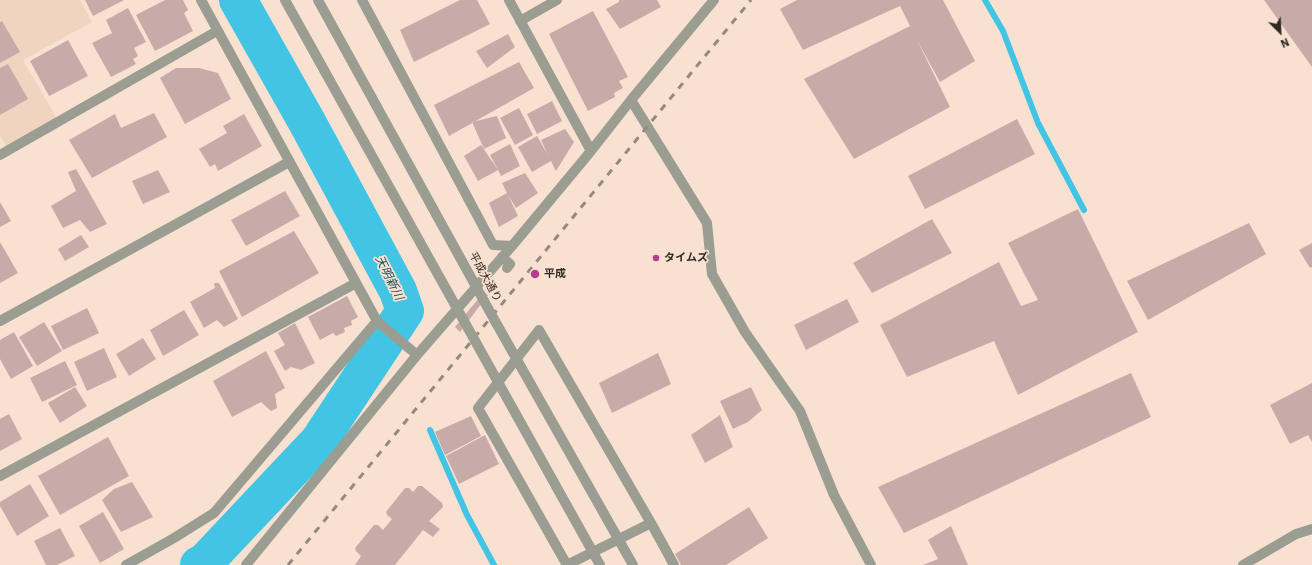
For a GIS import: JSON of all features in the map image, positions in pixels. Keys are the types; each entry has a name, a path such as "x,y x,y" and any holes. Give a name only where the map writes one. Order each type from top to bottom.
{"street":[{"path":"201,0 377,321 417,355"},
{"path":"285,0 600,565"},
{"name":"平成大通り","path":"318,0 633,565"},
{"path":"362,0 493,245 512,246"},
{"path":"509,0 591,151"},
{"path":"520,21 557,0"},
{"path":"246,565 417,355 502,258 591,151 630,100 714,0"},
{"path":"0,155 217,31"},
{"path":"630,100 707,223 712,274 745,332 800,411 834,495 871,565"},
{"path":"0,321 289,162"},
{"path":"502,258 510,264 507,268"},
{"path":"0,476 356,283"},
{"path":"126,565 214,513 377,321"},
{"path":"651,523 567,565 478,408 539,330 651,523 674,565"},
{"path":"1243,565 1296,534 1312,529"}],"shaded area":[{"path":"0,0 80,0 92,22 23,60 59,122 8,150 0,136"}],"building":[{"path":"85,0 124,0 93,16"},
{"path":"165,0 183,0 188,10 184,13 193,31 155,51 136,15"},
{"path":"460,0 477,0 490,24 414,62 400,30"},
{"path":"619,0 657,0 661,7 620,29 606,9 619,2"},
{"path":"797,0 943,0 975,61 940,82 917,40 950,107 854,159 804,79 910,26 900,6 803,50 780,9"},
{"path":"1264,0 1312,0 1312,67"},
{"path":"128,8 146,42 134,48 138,56 133,59 136,64 111,77 92,43 112,33 106,20"},
{"path":"593,11 628,77 619,81 623,88 614,93 615,97 588,111 549,34"},
{"path":"2,21 20,52 0,63 0,22"},
{"path":"508,34 515,47 487,68 476,51"},
{"path":"68,40 88,76 49,96 30,61"},
{"path":"519,62 534,88 449,136 434,105"},
{"path":"8,64 28,99 0,115 0,68"},
{"path":"176,68 199,68 218,73 231,99 185,124 160,78"},
{"path":"552,101 562,121 537,134 527,114"},
{"path":"519,108 533,135 515,145 500,118"},
{"path":"154,113 167,137 92,178 69,140 115,114 121,128"},
{"path":"244,114 262,146 218,171 215,164 210,167 199,149 227,133 223,126"},
{"path":"497,116 506,138 484,149 472,122"},
{"path":"1017,119 1035,154 925,209 908,176"},
{"path":"565,129 574,142 556,171 551,161 532,172 518,147 537,136 548,155 541,140"},
{"path":"510,144 520,166 501,176 490,155"},
{"path":"481,145 498,170 478,181 464,156"},
{"path":"76,169 107,224 90,232 80,220 63,228 51,206 76,191 68,172"},
{"path":"158,170 170,192 143,204 132,181"},
{"path":"525,173 538,193 516,208 508,195 518,216 499,227 489,203 507,193 502,183"},
{"path":"285,191 300,216 246,246 231,220"},
{"path":"0,202 11,221 0,227"},
{"path":"1078,209 1138,332 1018,395 994,341 907,377 880,325 999,262 1021,306 1038,300 1008,243"},
{"path":"932,219 952,253 872,293 853,263"},
{"path":"1249,223 1266,254 1148,320 1127,281"},
{"path":"294,231 319,273 242,317 219,271"},
{"path":"81,235 89,247 65,261 58,249"},
{"path":"0,242 18,273 0,283"},
{"path":"1312,243 1312,267 1310,268 1299,250"},
{"path":"214,283 219,283 238,319 224,327 217,320 204,328 190,302 215,288"},
{"path":"484,292 488,295 460,332 455,327"},
{"path":"347,296 358,317 351,321 352,325 344,328 345,332 336,336 333,333 320,340 308,317"},
{"path":"847,299 859,322 806,350 794,325"},
{"path":"87,308 99,333 63,350 51,326"},
{"path":"184,310 199,335 163,356 150,330"},
{"path":"44,322 62,351 37,366 19,337"},
{"path":"295,323 315,363 301,370 291,367 285,371 274,351 285,345 278,333"},
{"path":"14,332 33,366 11,379 0,359 0,340"},
{"path":"143,338 156,359 129,376 116,354"},
{"path":"104,348 117,377 87,391 74,362"},
{"path":"266,351 285,388 275,394 277,408 271,411 261,402 232,417 213,381"},
{"path":"658,353 671,384 612,413 599,383"},
{"path":"65,361 77,385 42,402 30,378"},
{"path":"1131,373 1151,417 904,533 878,487"},
{"path":"1312,383 1312,442 1308,435 1290,444 1270,405"},
{"path":"75,387 87,406 60,423 48,403"},
{"path":"751,387 762,410 748,422 733,429 720,401"},
{"path":"9,414 22,439 0,451 0,419"},
{"path":"720,415 733,447 705,463 691,435"},
{"path":"471,416 481,436 445,455 435,432"},
{"path":"485,435 499,464 459,484 446,456"},
{"path":"108,437 129,476 60,515 38,476"},
{"path":"132,482 153,517 121,532 102,500 114,489"},
{"path":"30,484 49,516 17,536 0,506 0,502"},
{"path":"418,486 422,486 442,503 443,507 429,521 440,529 433,537 423,530 395,565 355,565 361,556 355,548 374,525 378,525 383,530 392,519 386,512 405,488 409,488 413,492"},
{"path":"749,507 768,538 726,565 681,565 675,554"},
{"path":"103,512 124,549 100,563 79,526"},
{"path":"951,526 968,565 923,565 938,559 928,540"},
{"path":"60,528 75,556 57,565 46,565 34,541"}],"waterway":[{"name":"天明新川","path":"199,565 205,562 319,441 405,311 398,291 307,122 238,0"},
{"path":"985,0 1003,31 1038,123 1084,210"},
{"path":"430,430 467,515 494,565"}],"railway":[{"path":"288,565 751,0"}],"place":[{"name":"タイムズ","path":"656,258"},
{"name":"平成","path":"535,274"}]}
